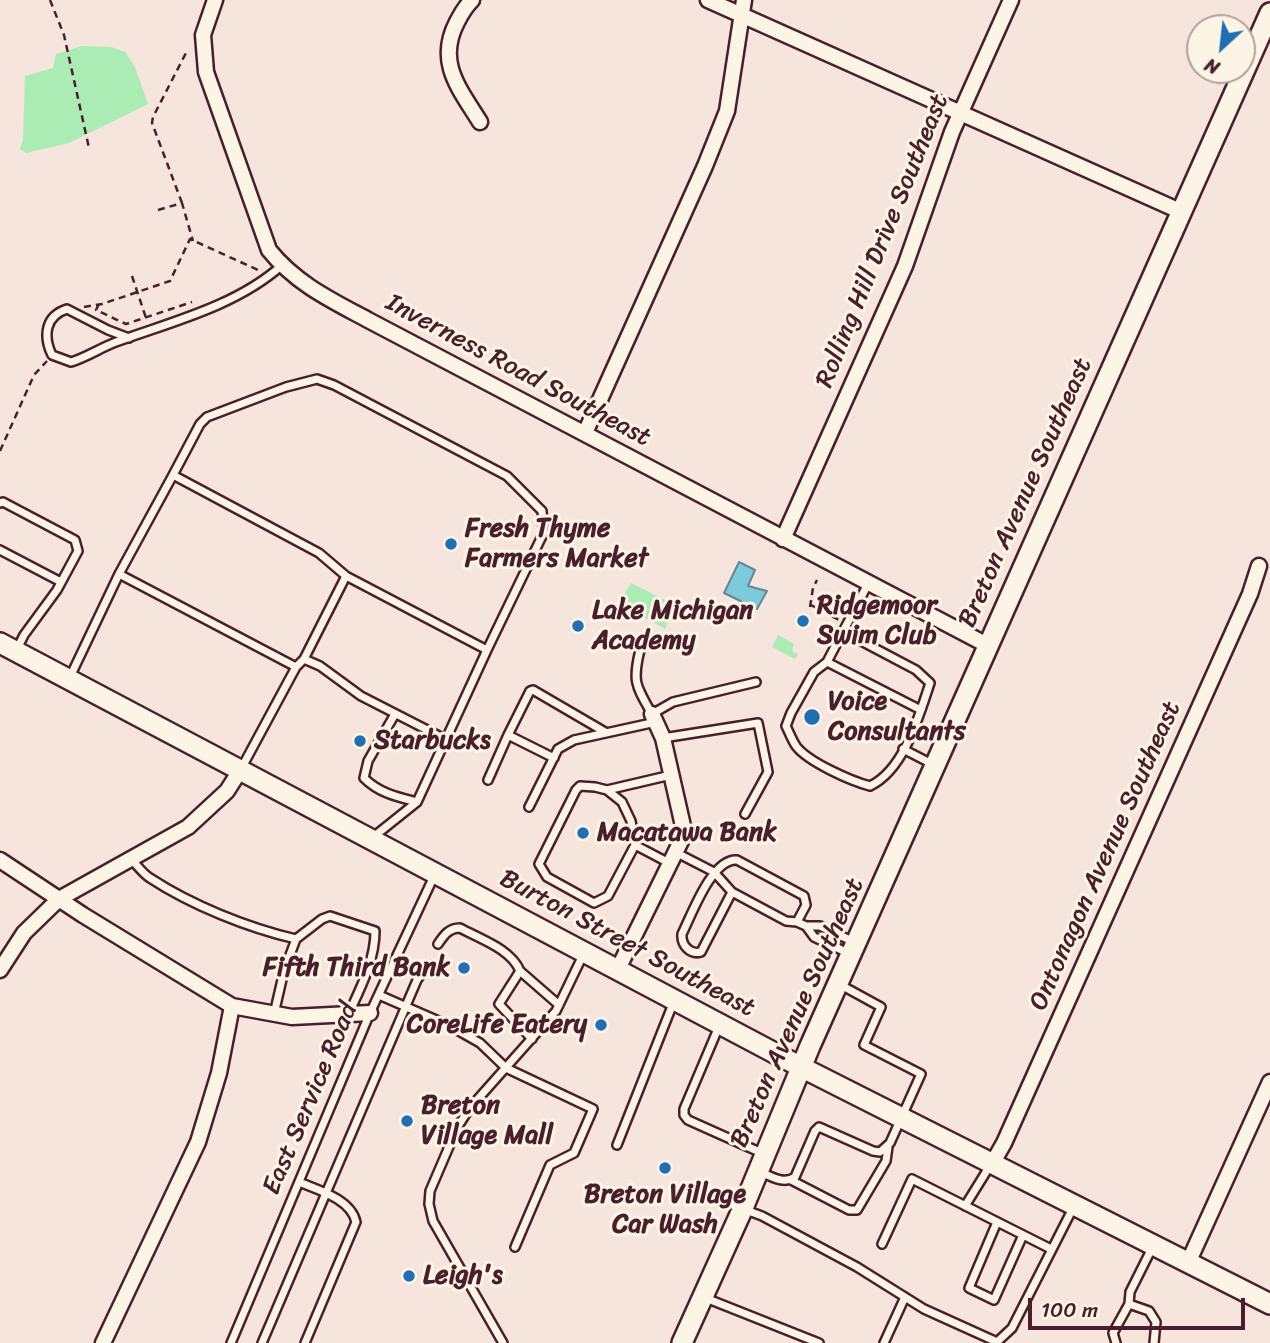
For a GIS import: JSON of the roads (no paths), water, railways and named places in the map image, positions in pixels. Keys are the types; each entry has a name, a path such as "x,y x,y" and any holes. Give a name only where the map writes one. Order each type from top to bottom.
{"main road":[{"name":"Breton Avenue Southeast","path":"682,1343 743,1209 801,1067 987,645 1270,13"},
{"name":"Burton Street Southeast","path":"8,648 801,1067 1270,1304"}],"street":[{"name":"Inverness Road Southeast","path":"215,0 203,35 206,72 269,250 281,266 309,288 987,645"},
{"path":"472,0 465,6 448,40 451,74 480,122"},
{"path":"708,0 1182,212"},
{"path":"585,433 727,111 744,0"},
{"name":"Rolling Hill Drive Southeast","path":"783,539 905,266 960,114 1011,0"},
{"name":"Ontonagon Avenue Southeast","path":"992,1164 1004,1143 1239,620 1259,566"},
{"path":"618,969 675,858 682,839 683,826 663,738 654,718"},
{"path":"0,970 23,933 60,899 188,827 227,790 241,769"},
{"path":"0,860 232,1006 292,1017 370,1013"},
{"path":"103,1343 198,1142 219,1073 232,1006"},
{"path":"1188,1263 1270,1082"}],"lane":[{"path":"129,338 67,309 57,312 49,322 46,344 52,355 71,362 228,300 267,279 281,266"},
{"path":"68,679 119,574 200,424 207,417 286,387 317,379 334,384 507,476 542,511 544,532 417,802 372,838"},
{"path":"173,475 319,553 346,576 487,650"},
{"path":"0,503 3,502 75,540 78,551 61,582 24,635 8,648"},
{"path":"0,550 61,582"},
{"path":"119,574 296,667"},
{"path":"241,769 296,667 304,659 346,576"},
{"path":"844,632 927,677 930,683 903,749 889,773 870,786 815,760 796,747 786,726 814,672 827,662 868,584"},
{"path":"640,650 635,672 637,687 654,718"},
{"path":"304,659 320,666 361,696 445,739"},
{"path":"827,662 921,710"},
{"path":"529,807 558,749 574,740 654,718 673,702 756,682"},
{"path":"488,780 508,735 533,690 606,733"},
{"path":"395,713 368,761 364,778 382,792 417,802"},
{"path":"663,738 758,723 768,772 745,814"},
{"path":"508,735 554,758"},
{"path":"903,749 935,766"},
{"path":"607,790 622,802 628,812 635,845 608,896 594,903 547,877 539,864 576,790 583,786 607,790 671,775"},
{"path":"635,845 714,872 732,892 786,920 806,926 820,926 854,949"},
{"path":"131,858 148,877 213,911 296,939"},
{"path":"732,892 701,952 688,950 682,943 682,934 714,872 729,860 737,860 804,896 806,905 797,922"},
{"name":"East Service Road","path":"231,1343 370,1013 436,873"},
{"path":"274,1014 284,971 296,939 330,916 375,931 375,947 370,963 349,1013"},
{"path":"806,926 814,937 854,949"},
{"path":"438,944 446,933 453,928 460,928 516,961 520,971 559,1005"},
{"path":"503,1343 442,1240 433,1221 429,1204 430,1191 457,1128 469,1109 559,1005 585,951"},
{"path":"262,1343 417,981 428,965"},
{"path":"520,971 499,1004 532,1039"},
{"path":"720,1023 684,1109 684,1115 688,1120 762,1162 778,1180 791,1180 849,1210 857,1210 886,1161 888,1147 921,1074 864,1045 881,1007 838,984"},
{"path":"379,995 450,1026 480,1043 506,1068 593,1109 574,1153 550,1165 515,1247"},
{"path":"617,1145 675,1000"},
{"path":"791,1180 795,1177 819,1127 873,1152 880,1152 888,1147"},
{"path":"965,1206 992,1164"},
{"path":"882,1244 912,1179 1051,1250"},
{"path":"299,1182 327,1194 348,1208 356,1222 304,1343"},
{"path":"703,1194 795,1233 857,1267 924,1309 996,1342 1012,1328 1074,1205"},
{"path":"997,1222 969,1288 994,1300 1023,1235"},
{"path":"1116,1343 1113,1333 1129,1304 1130,1292 1154,1245"},
{"path":"702,1297 820,1343"},
{"path":"884,1343 905,1297"},
{"path":"1129,1304 1149,1311 1156,1322 1154,1343"}],"water":[{"path":"739,562 755,570 748,586 767,591 757,609 724,593"}],"place":[{"name":"Fresh Thyme Farmers Market","path":"451,544"},
{"name":"Ridgemoor Swim Club","path":"803,621"},
{"name":"Lake Michigan Academy","path":"578,626"},
{"name":"Voice Consultants","path":"812,717"},
{"name":"Starbucks","path":"360,741"},
{"name":"Macatawa Bank","path":"583,833"},
{"name":"Fifth Third Bank","path":"464,968"},
{"name":"CoreLife Eatery","path":"601,1025"},
{"name":"Breton Village Mall","path":"407,1121"},
{"name":"Breton Village Car Wash","path":"665,1168"},
{"name":"Leigh's","path":"409,1276"}]}
